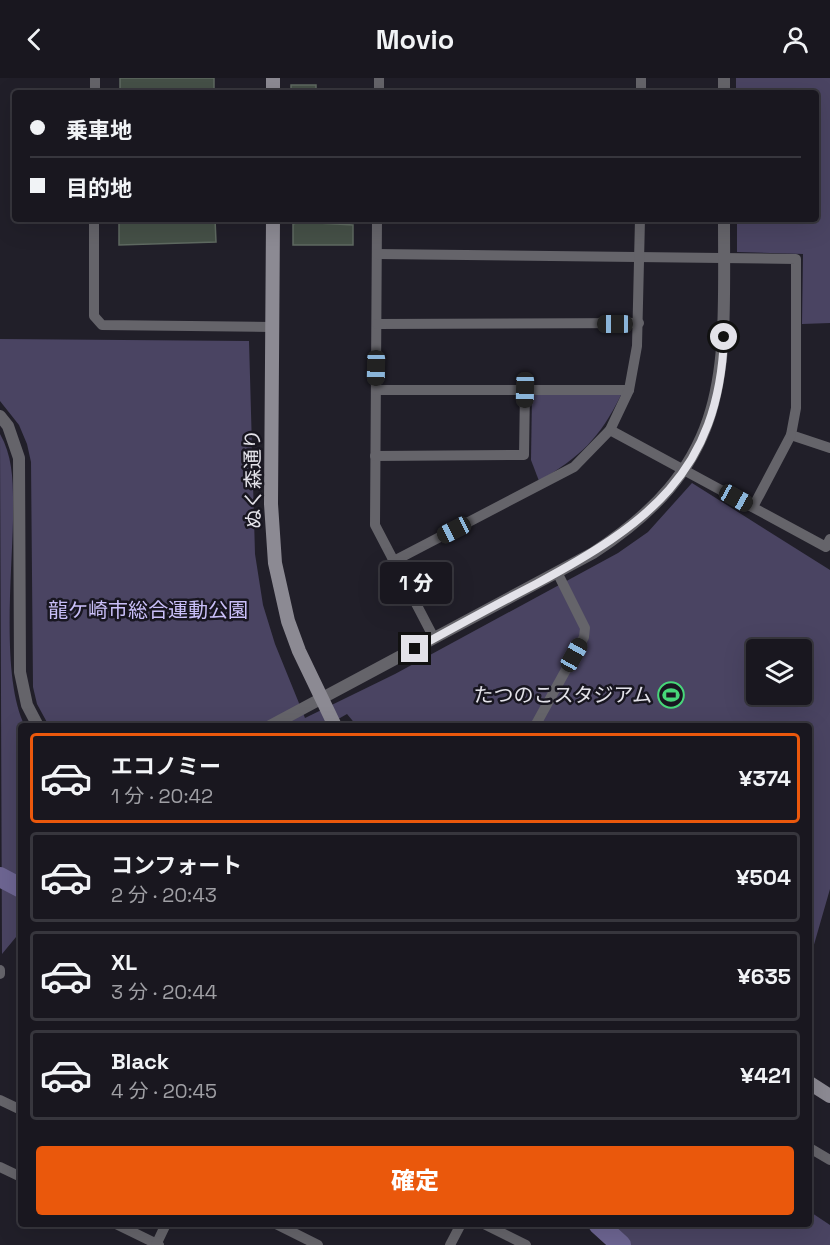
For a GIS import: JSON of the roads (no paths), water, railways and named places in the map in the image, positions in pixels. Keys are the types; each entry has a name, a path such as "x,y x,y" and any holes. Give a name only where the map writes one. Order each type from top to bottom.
{"main road":[{"name":"ぬく森通り","path":"273,222 271,504 275,563 288,621 321,700 334,723"},
{"path":"812,1085 830,1096"}],"street":[{"path":"94,222 94,316 102,325 273,327"},
{"path":"377,222 375,525 392,562 434,638"},
{"path":"392,562 574,467 610,430 628,390 639,323 640,222"},
{"path":"276,723 593,553 634,525 670,490 699,442 720,378 724,222"},
{"path":"377,254 796,259 796,408 791,435 753,507"},
{"path":"377,324 639,323"},
{"path":"376,390 628,390"},
{"path":"375,456 524,455 525,390"},
{"path":"0,416 8,426 20,458 20,672 27,705 36,723"},
{"path":"610,430 826,547 830,538"},
{"path":"791,435 830,448"},
{"path":"537,723 584,637 585,628 557,572"},
{"path":"0,969 0,974"},
{"path":"0,1100 18,1109"},
{"path":"812,1149 830,1160"},
{"path":"0,1167 18,1176"},
{"path":"122,1227 157,1245 165,1227"},
{"path":"282,1227 318,1245"},
{"path":"450,1245 459,1227"},
{"path":"490,1227 525,1244"}],"waterway":[{"path":"0,877 18,886"},
{"path":"601,1227 621,1245"}],"place":[{"name":"たつのこスタジアム","path":"671,695"}],"park label":[{"name":"龍ケ崎市総合運動公園","path":"148,610"}]}
